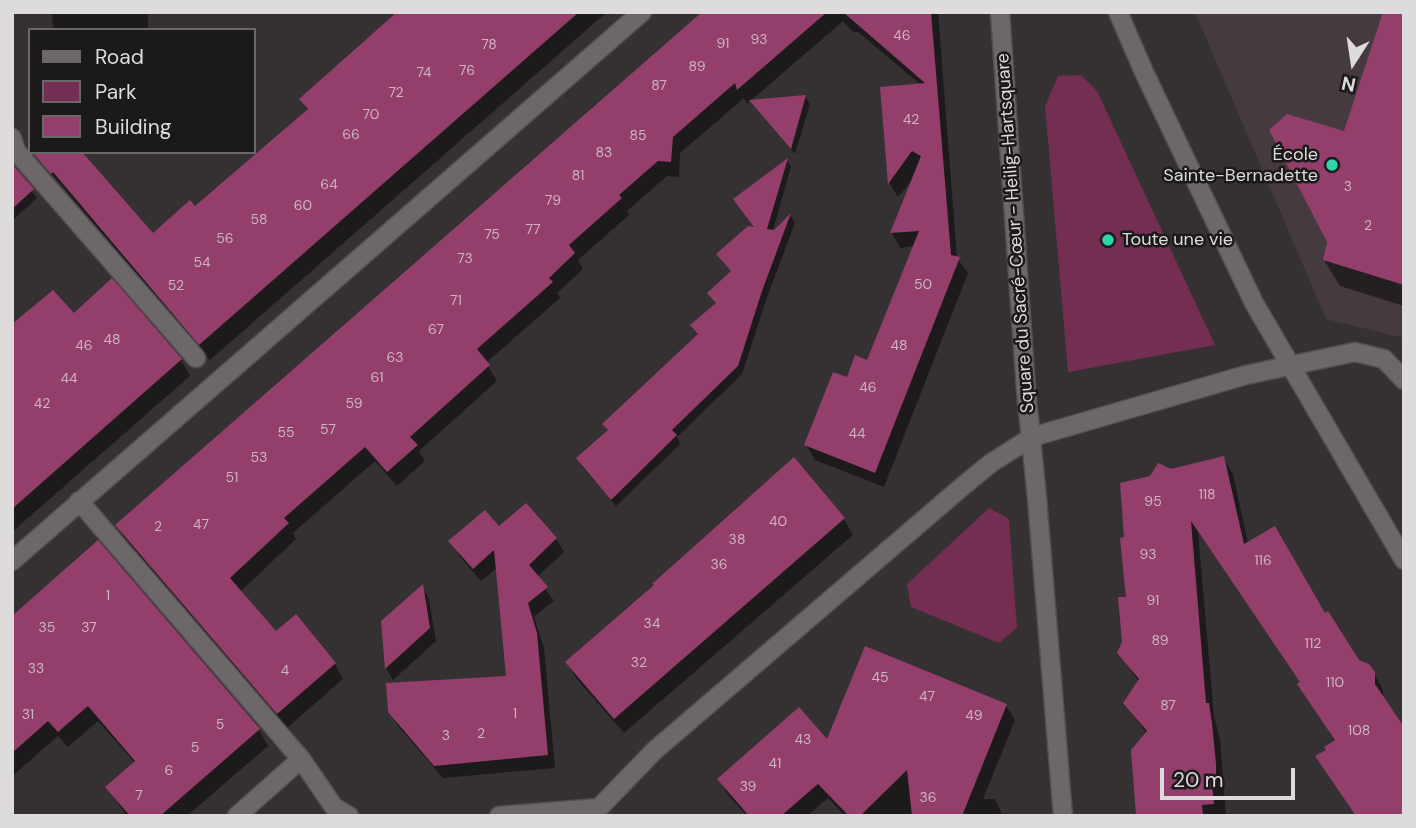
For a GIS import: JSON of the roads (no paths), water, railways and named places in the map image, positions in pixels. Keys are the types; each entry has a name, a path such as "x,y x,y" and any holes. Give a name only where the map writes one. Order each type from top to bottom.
{"street":[{"path":"12,561 642,12"},
{"name":"Square du Sacré-Cœur - Heilig-Hartsquare","path":"1000,12 1016,256 1032,437 1246,375 1355,352 1384,359 1404,380"},
{"path":"1118,12 1254,303 1404,560"},
{"path":"14,145 196,358"},
{"path":"499,816 599,812 654,751 952,495 991,464 1032,437 1063,816"},
{"path":"79,501 301,759 334,807 348,816"},
{"path":"237,816 301,759"}],"place":[{"name":"École Sainte-Bernadette","path":"1332,165"},
{"name":"Toute une vie","path":"1108,240"}]}
